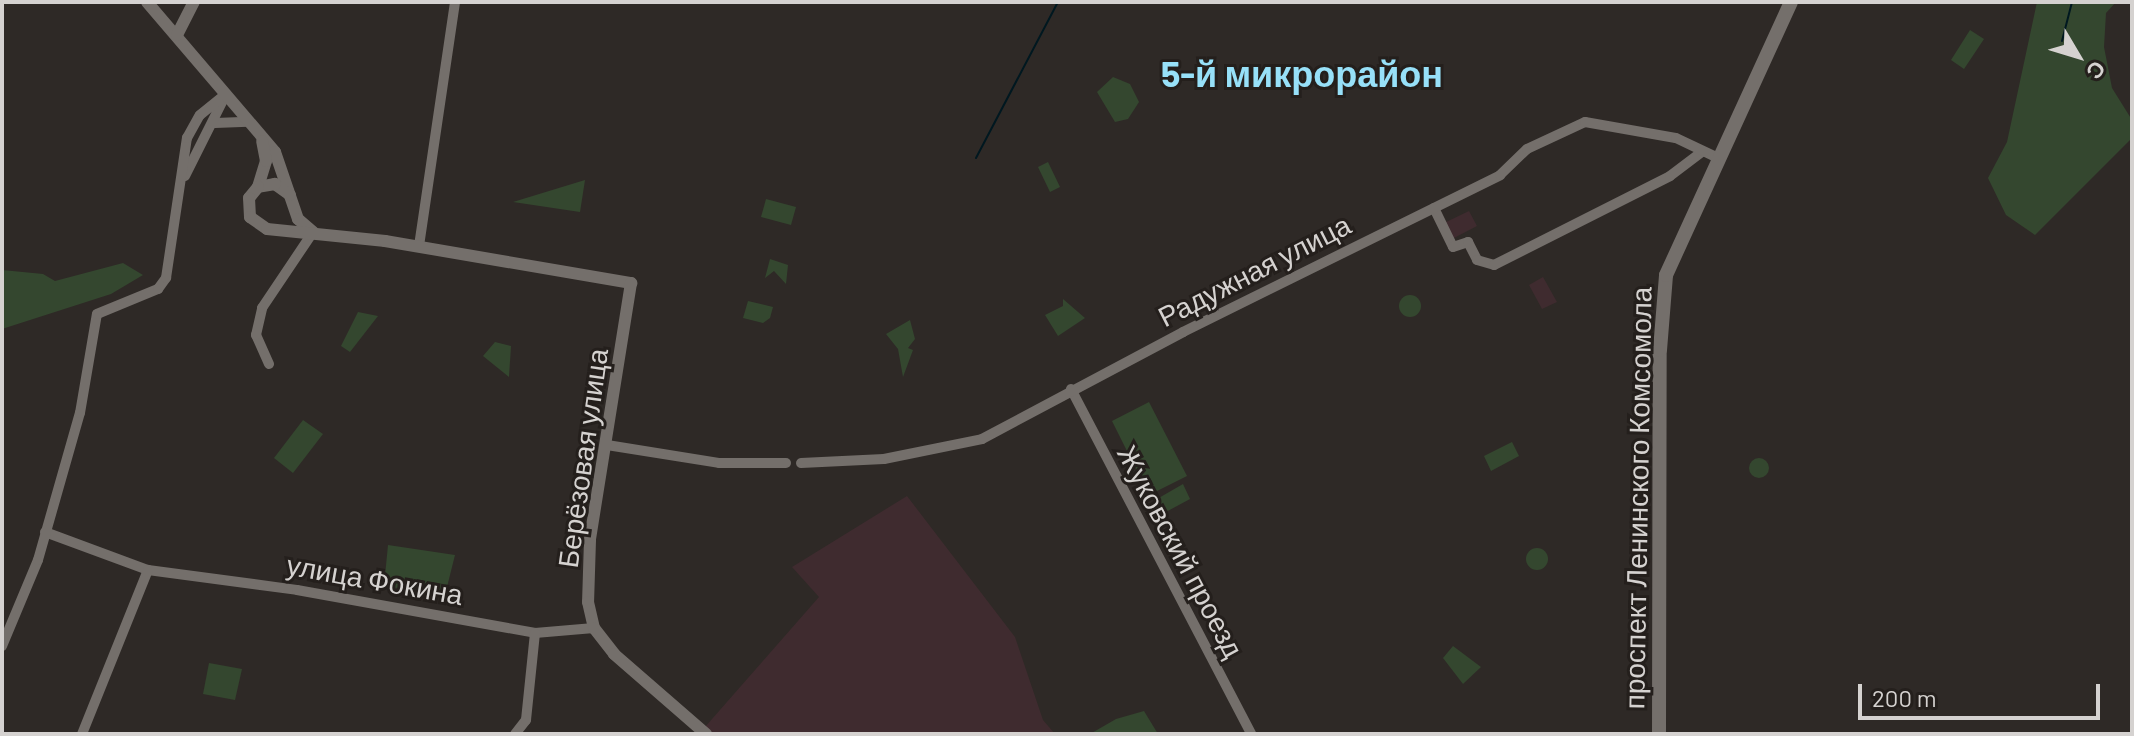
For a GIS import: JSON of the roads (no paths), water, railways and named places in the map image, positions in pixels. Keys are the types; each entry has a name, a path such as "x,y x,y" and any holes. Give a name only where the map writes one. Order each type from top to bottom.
{"main road":[{"name":"проспект Ленинского Комсомола","path":"1659,734 1661,313 1671,257 1710,154 1791,2"}],"street":[{"path":"147,2 281,161 298,219 313,232"},
{"path":"177,35 194,2"},
{"path":"259,135 266,161 258,187 249,198 248,211 254,223 273,229 419,246 455,2"},
{"path":"183,181 215,123 226,94"},
{"path":"2,646 45,532 80,413 97,314 158,289 166,278 191,129 200,115 226,94"},
{"path":"215,123 248,122"},
{"name":"Радужная улица","path":"801,463 884,459 982,439 1071,389 1500,175 1527,149 1585,122 1676,138 1710,154"},
{"path":"1434,208 1453,247 1468,242 1477,260 1494,265 1710,154"},
{"path":"258,187 275,184 291,199"},
{"path":"273,229 290,217 291,199"},
{"path":"269,364 256,335 262,308 313,232"},
{"name":"Берёзовая улица","path":"419,246 631,283 588,563 594,628"},
{"name":"Жуковский проезд","path":"1071,389 1251,734"},
{"path":"607,445 719,463 786,463"},
{"name":"улица Фокина","path":"45,532 148,570 297,590 535,633 594,628"},
{"path":"82,734 148,570"},
{"path":"594,628 614,654 706,734"},
{"path":"515,734 526,720 535,633"}],"waterway":[{"path":"976,158 1058,2"},
{"path":"2062,41 2072,2"}],"district":[{"name":"5-й микрорайон","path":"1302,73"}]}
